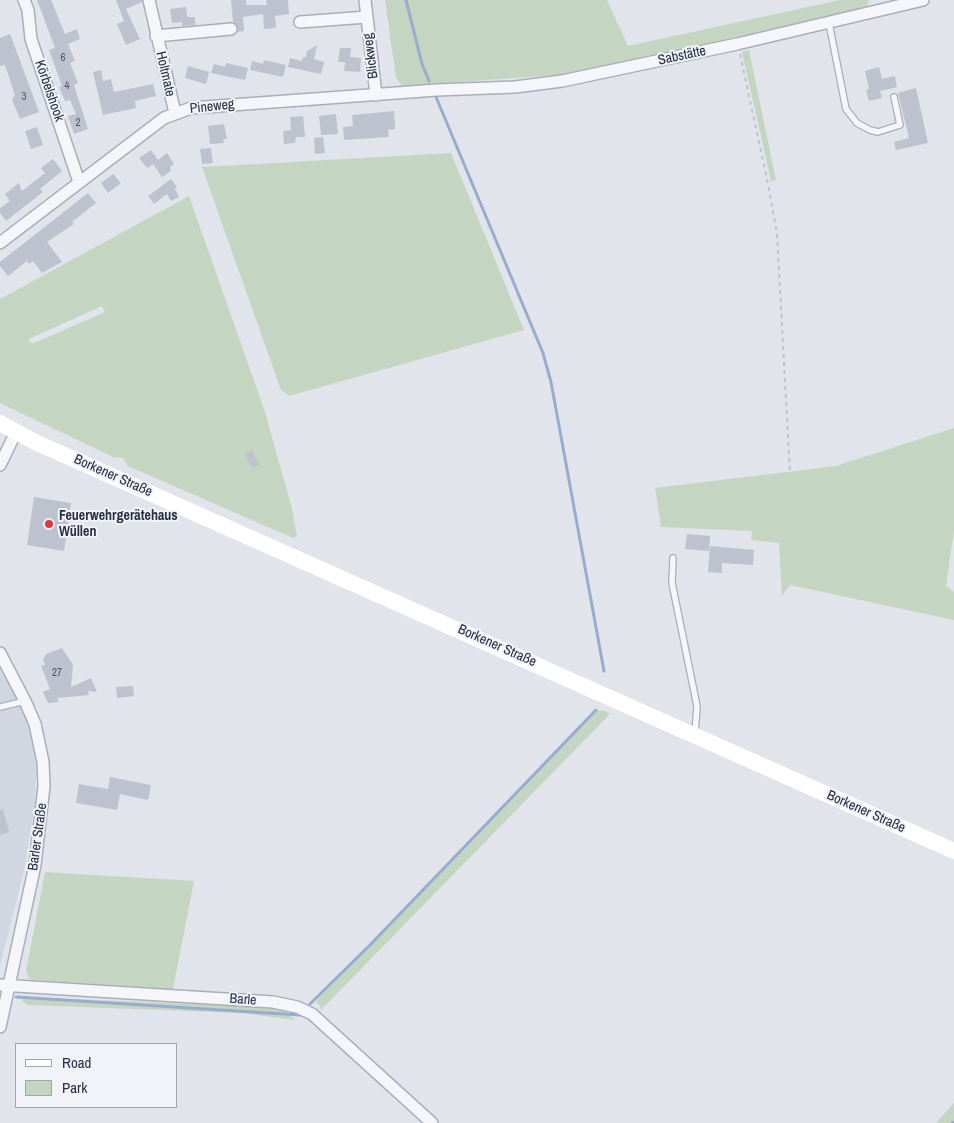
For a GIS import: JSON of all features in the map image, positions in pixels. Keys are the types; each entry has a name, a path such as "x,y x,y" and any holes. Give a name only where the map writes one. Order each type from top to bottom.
{"main road":[{"name":"Borkener Straße","path":"0,423 39,443 954,851"}],"street":[{"name":"Körbelshook","path":"24,0 28,10 31,39 79,182"},
{"name":"Holtmate","path":"149,0 174,113"},
{"name":"Blickweg","path":"365,0 376,94"},
{"name":"Sabstätte","path":"437,90 515,87 562,81 737,44 829,23 904,2 923,0"},
{"name":"Blickweg","path":"300,22 367,17"},
{"name":"Holtmate","path":"156,36 231,29"},
{"name":"Pineweg","path":"0,244 164,118 174,113 196,108 437,90"},
{"path":"0,465 16,432"},
{"name":"Barler Straße","path":"0,653 25,701 39,741 44,786 39,844 5,985 0,1027"},
{"name":"Barle","path":"5,985 273,1002 298,1006 312,1014 432,1123"}],"lane":[{"path":"829,23 846,109 857,123 878,132 900,125 894,98"},
{"path":"673,558 672,583 697,706 694,734"},
{"path":"0,707 25,701"}],"path":[{"path":"737,44 777,234 790,473"}],"shaded area":[{"path":"0,661 26,716 36,764 35,803 24,871 0,966"}],"green space":[{"path":"385,0 607,0 628,46 840,0 869,0 867,6 858,9 644,58 558,75 402,86 396,78"},
{"path":"749,50 776,180 771,181 742,52"},
{"path":"451,153 524,330 289,396 281,390 202,167"},
{"path":"189,196 265,412 292,509 297,536 293,538 128,466 123,458 113,457 0,403 0,299","holes":["102,306 105,312 34,343 29,342 29,339"]},
{"path":"954,428 954,530 946,586 954,592 954,620 790,585 782,596 779,543 751,540 752,531 661,527 655,488 836,466"},
{"path":"596,710 605,711 610,714 321,1010 320,1005 316,1003 318,999"},
{"path":"45,872 194,881 173,989 32,980 29,978 26,971"},
{"path":"21,997 269,1007 286,1011 295,1020 241,1013 28,1005 23,1002"},
{"path":"954,1103 954,1123 936,1123"}],"building":[{"path":"37,0 51,0 65,34 77,29 80,39 68,44 75,61 70,63 78,83 74,85 88,129 74,134 68,116 76,114 70,100 65,101 59,87 62,86 49,50 55,48"},
{"path":"116,0 142,0 142,2 126,9 140,39 126,45 117,24 124,21"},
{"path":"231,0 246,0 246,5 267,5 266,0 288,0 289,14 275,16 276,28 264,29 263,14 243,17 244,31 238,32 237,25 233,22"},
{"path":"186,7 187,17 195,17 195,25 182,26 182,22 172,23 170,9"},
{"path":"10,34 39,112 20,119 12,100 15,95 5,65 0,66 0,38"},
{"path":"317,45 314,59 324,62 321,74 288,67 290,58 302,61 303,57 306,57 307,51"},
{"path":"340,48 351,48 350,57 361,58 360,72 344,71 345,62 338,62"},
{"path":"264,60 286,65 283,77 250,70 252,61 263,64"},
{"path":"226,63 248,68 245,80 211,73 214,64 225,67"},
{"path":"188,66 209,72 206,84 185,78"},
{"path":"879,67 882,79 895,76 897,87 880,91 882,98 869,101 866,90 869,89 865,71"},
{"path":"101,70 103,81 111,79 114,92 153,84 156,96 135,101 136,108 103,115 93,72"},
{"path":"916,88 928,143 896,150 894,142 909,138 898,93"},
{"path":"394,111 395,129 388,130 389,137 344,140 343,127 353,126 352,115"},
{"path":"336,114 338,134 321,135 319,116"},
{"path":"303,116 305,137 296,137 295,143 284,144 283,131 291,130 290,117"},
{"path":"224,124 227,139 223,139 224,143 210,144 208,126"},
{"path":"37,127 43,145 31,149 25,131"},
{"path":"323,137 325,153 315,154 314,138"},
{"path":"211,148 213,163 202,164 200,149"},
{"path":"151,150 158,160 167,153 174,164 170,167 171,171 162,177 153,164 147,168 139,158"},
{"path":"53,159 62,171 40,189 43,192 6,221 0,213 0,208 10,201 5,194 19,183 22,191 45,173 41,168"},
{"path":"113,174 121,183 108,193 101,183"},
{"path":"171,179 177,187 175,189 179,197 171,201 167,194 154,204 148,196"},
{"path":"88,193 96,203 72,222 74,224 47,242 62,262 42,273 33,261 29,264 27,261 8,276 0,266 0,262"},
{"path":"252,450 259,465 252,468 245,454"},
{"name":"Feuerwehrgerätehaus Wüllen","path":"34,497 71,503 64,551 27,545"},
{"path":"687,534 710,536 709,551 685,549"},
{"path":"710,546 754,550 753,565 722,563 722,573 708,572"},
{"path":"62,648 73,665 71,687 91,678 97,692 88,691 89,695 57,698 59,702 48,703 43,692 50,689 41,666 45,665 43,660 46,654"},
{"path":"133,686 134,696 117,698 116,687"},
{"path":"110,777 151,785 148,800 120,794 117,810 76,803 79,784 108,789"},
{"path":"3,809 9,832 0,835 0,810"}],"waterway":[{"path":"406,0 422,64 429,81"},
{"path":"436,97 543,353 551,382 604,671"},
{"path":"310,1004 370,945 596,710"},
{"path":"16,997 300,1015"}],"place":[{"name":"Feuerwehrgerätehaus Wüllen","path":"49,524"}]}
